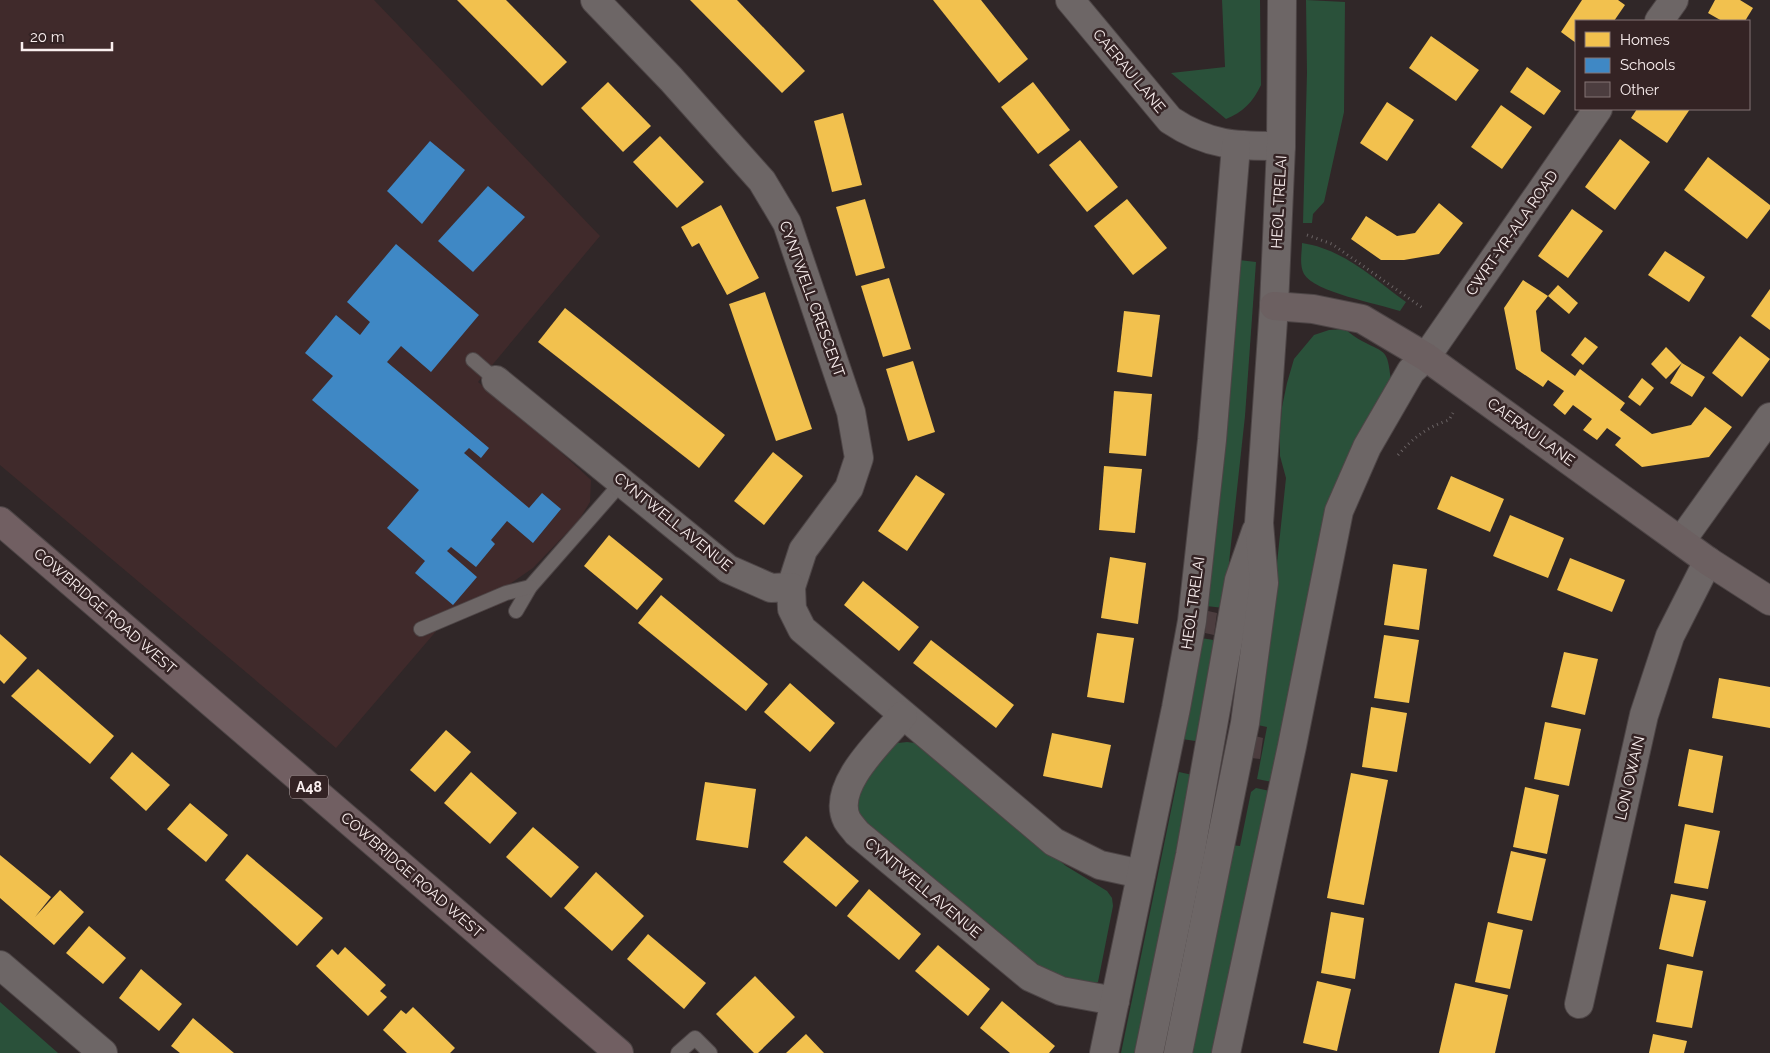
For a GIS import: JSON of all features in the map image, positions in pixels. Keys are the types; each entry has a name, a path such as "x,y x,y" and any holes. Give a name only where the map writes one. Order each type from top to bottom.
{"highway":[{"name":"COWBRIDGE ROAD WEST","path":"0,521 619,1053"}],"street":[{"name":"CYNTWELL CRESCENT","path":"595,0 762,181 786,223 852,412 859,458 849,488 803,550 790,587"},
{"name":"CAERAU LANE","path":"1070,0 1170,120 1191,134 1236,146 1281,146"},
{"name":"HEOL TRELAI","path":"1178,1053 1245,723 1264,583 1259,523 1274,306 1281,146 1282,0"},
{"path":"1660,20 1674,0"},
{"name":"CWRT-YR-ALA ROAD","path":"1426,356 1597,110"},
{"name":"HEOL TRELAI","path":"1104,1053 1176,708 1195,596 1212,440 1236,146"},
{"name":"CAERAU LANE","path":"1274,306 1313,309 1362,319 1426,356 1708,561 1770,601"},
{"path":"1226,1053 1292,746 1339,511 1367,447 1411,371 1426,356"},
{"name":"CYNTWELL AVENUE","path":"496,380 623,481 728,569 771,588 790,587"},
{"path":"1681,541 1770,417"},
{"name":"HEOL TRELAI","path":"1149,1053 1190,855 1239,580 1259,523"},
{"name":"LON OWAIN","path":"1579,1004 1644,715 1670,636 1708,561"},
{"path":"790,587 792,609 802,629 1054,842 1100,865 1141,874"},
{"name":"CYNTWELL AVENUE","path":"904,715 852,776 845,792 844,806 847,819 856,833 1030,977 1061,991 1115,1001"},
{"path":"0,965 102,1053"}],"lane":[{"path":"473,360 496,380"},
{"path":"516,611 530,587 623,481"},
{"path":"420,630 506,593 530,587"},
{"path":"678,1053 695,1038 710,1053"}],"path":[{"path":"1307,235 1332,244 1425,310 1444,330"},
{"path":"1396,458 1412,440 1432,426 1449,420 1469,388"}],"shaded area":[{"path":"0,0 374,0 600,236 478,382 539,432 591,480 590,502 579,520 533,568 507,586 506,602 438,629 336,748 0,465"}],"green space":[{"path":"1222,0 1260,0 1261,85 1247,106 1226,119 1171,73 1225,67"},
{"path":"1306,0 1345,2 1344,112 1324,202 1313,214 1312,223 1303,223 1307,73"},
{"path":"1302,243 1331,251 1344,258 1406,302 1400,311 1348,297 1320,286 1310,280 1302,270"},
{"path":"1239,260 1256,262 1245,416 1224,608 1206,606"},
{"path":"1345,329 1377,348 1387,357 1391,380 1272,782 1257,779 1267,727 1253,724 1277,563 1286,478 1280,456 1282,407 1294,359 1314,335 1329,330"},
{"path":"1201,638 1220,641 1202,742 1182,739"},
{"path":"898,743 915,743 1066,866 1107,891 1112,898 1113,906 1098,982 1086,985 1052,978 865,828 854,807 859,788 890,748"},
{"path":"1179,772 1197,776 1139,1053 1121,1053"},
{"path":"1256,788 1270,791 1215,1053 1186,1053 1231,845 1240,846 1251,792"},
{"path":"0,1002 58,1053 0,1053"}],"building: Homes":[{"path":"457,0 506,0 567,62 542,86"},
{"path":"690,0 737,0 805,71 782,93"},
{"path":"933,0 981,0 1028,59 999,83"},
{"path":"1582,0 1618,0 1625,5 1615,20 1575,20 1575,42 1561,32"},
{"path":"1715,0 1740,0 1753,8 1746,20 1720,20 1708,13"},
{"path":"1431,36 1479,70 1456,101 1409,68"},
{"path":"1527,67 1561,91 1544,115 1510,92"},
{"path":"608,82 651,126 623,152 581,108"},
{"path":"1033,82 1070,130 1038,154 1001,107"},
{"path":"1387,102 1414,120 1387,161 1360,143"},
{"path":"1501,105 1532,127 1502,169 1471,147"},
{"path":"1636,110 1689,110 1667,143 1631,118"},
{"path":"843,113 862,185 832,192 814,121"},
{"path":"660,136 704,182 677,208 633,162"},
{"path":"1620,139 1650,162 1615,210 1585,187"},
{"path":"1080,140 1118,187 1087,212 1049,165"},
{"path":"1708,157 1770,205 1770,209 1747,239 1684,190"},
{"path":"865,199 885,268 856,276 836,207"},
{"path":"1127,199 1167,248 1133,275 1094,226"},
{"path":"1439,203 1463,223 1439,254 1404,260 1381,260 1351,239 1366,216 1397,236 1415,233"},
{"path":"721,205 759,278 727,295 699,243 692,247 681,227"},
{"path":"1572,209 1603,231 1568,278 1538,256"},
{"path":"1665,251 1705,277 1689,302 1648,275"},
{"path":"889,278 911,349 883,357 861,286"},
{"path":"1523,280 1548,296 1536,311 1541,351 1575,376 1580,369 1625,403 1620,410 1652,434 1691,425 1705,407 1732,427 1709,457 1642,467 1615,445 1621,438 1607,428 1597,440 1583,430 1592,419 1573,405 1565,415 1553,405 1564,391 1548,380 1543,387 1516,369 1504,308"},
{"path":"1558,285 1578,303 1569,314 1548,296"},
{"path":"1770,289 1770,330 1751,316"},
{"path":"765,292 812,429 776,441 729,304"},
{"path":"565,308 725,435 699,468 538,342"},
{"path":"1124,311 1160,315 1152,377 1117,372"},
{"path":"1740,336 1770,359 1742,397 1712,373"},
{"path":"1585,337 1598,347 1583,365 1571,355"},
{"path":"1666,347 1682,363 1666,379 1651,364"},
{"path":"913,361 935,432 908,441 886,369"},
{"path":"1682,363 1705,377 1692,397 1670,383"},
{"path":"1642,378 1654,388 1640,406 1628,397"},
{"path":"1114,391 1152,394 1146,456 1109,453"},
{"path":"773,452 803,476 764,525 734,501"},
{"path":"1104,466 1142,469 1135,533 1099,530"},
{"path":"916,475 945,494 907,551 878,531"},
{"path":"1451,476 1504,499 1490,532 1437,509"},
{"path":"1510,515 1564,538 1548,578 1493,556"},
{"path":"609,535 663,579 637,610 584,566"},
{"path":"1110,557 1146,563 1138,624 1101,618"},
{"path":"1570,558 1625,580 1612,612 1557,590"},
{"path":"1393,564 1427,569 1419,630 1384,625"},
{"path":"863,581 919,627 899,651 844,605"},
{"path":"661,595 768,684 746,711 638,623"},
{"path":"1097,633 1134,638 1124,703 1087,697"},
{"path":"0,634 27,658 4,684 0,680"},
{"path":"1384,635 1419,640 1409,703 1374,698"},
{"path":"931,640 1014,705 996,728 913,663"},
{"path":"1564,652 1598,659 1585,715 1551,707"},
{"path":"38,669 114,736 90,764 11,696"},
{"path":"1719,678 1770,687 1770,728 1712,718"},
{"path":"790,683 835,723 810,752 764,712"},
{"path":"1371,707 1407,713 1397,772 1362,767"},
{"path":"1545,722 1581,729 1569,786 1534,779"},
{"path":"446,730 471,752 435,792 410,770"},
{"path":"1052,733 1111,745 1102,788 1043,776"},
{"path":"1689,749 1723,756 1713,813 1678,806"},
{"path":"132,752 170,785 146,811 110,778"},
{"path":"471,772 517,813 490,844 444,803"},
{"path":"1351,773 1388,780 1364,905 1327,898"},
{"path":"705,782 756,789 748,848 696,840"},
{"path":"1525,787 1559,795 1547,854 1513,847"},
{"path":"190,803 228,835 206,862 167,829"},
{"path":"1685,824 1720,831 1708,889 1674,883"},
{"path":"533,827 579,867 551,898 506,857"},
{"path":"806,836 859,881 836,907 783,862"},
{"path":"1511,851 1546,859 1532,921 1497,913"},
{"path":"247,854 323,918 297,946 225,880"},
{"path":"0,855 51,897 35,917 60,890 84,912 54,945 0,898"},
{"path":"596,872 644,916 612,951 564,908"},
{"path":"869,889 921,934 899,960 847,916"},
{"path":"1671,894 1706,901 1693,957 1659,949"},
{"path":"1331,912 1364,918 1355,979 1321,973"},
{"path":"1488,922 1523,930 1510,989 1475,982"},
{"path":"89,926 126,958 103,984 66,953"},
{"path":"648,934 706,983 684,1009 627,959"},
{"path":"938,945 990,989 968,1016 915,971"},
{"path":"345,947 386,985 380,991 387,997 368,1016 316,966 332,949 338,955"},
{"path":"1667,964 1703,971 1692,1028 1656,1022"},
{"path":"141,969 182,1004 159,1031 119,998"},
{"path":"755,976 795,1017 758,1053 754,1053 716,1014"},
{"path":"1317,981 1351,989 1337,1051 1303,1043"},
{"path":"1455,983 1508,995 1495,1053 1439,1053"},
{"path":"1002,1001 1055,1046 1049,1053 1010,1053 980,1028"},
{"path":"413,1007 455,1048 450,1053 407,1053 383,1030 401,1010 406,1014"},
{"path":"193,1018 234,1053 180,1053 171,1046"},
{"path":"806,1034 824,1053 786,1053"},
{"path":"1653,1034 1687,1041 1684,1053 1649,1053"}],"building: Schools":[{"path":"430,141 465,170 422,224 387,191"},
{"path":"488,186 525,217 473,272 438,241"},
{"path":"396,244 479,315 431,372 401,346 387,362 489,448 481,458 469,448 464,453 529,508 542,493 561,509 533,543 507,521 491,540 495,544 476,567 451,547 447,551 477,577 453,605 415,573 425,561 387,528 419,490 312,400 333,376 305,353 336,315 360,335 370,322 347,302"}],"building: Other":[{"path":"1208,611 1217,613 1214,635 1205,633"},
{"path":"1255,736 1263,738 1260,759 1251,758"}]}
